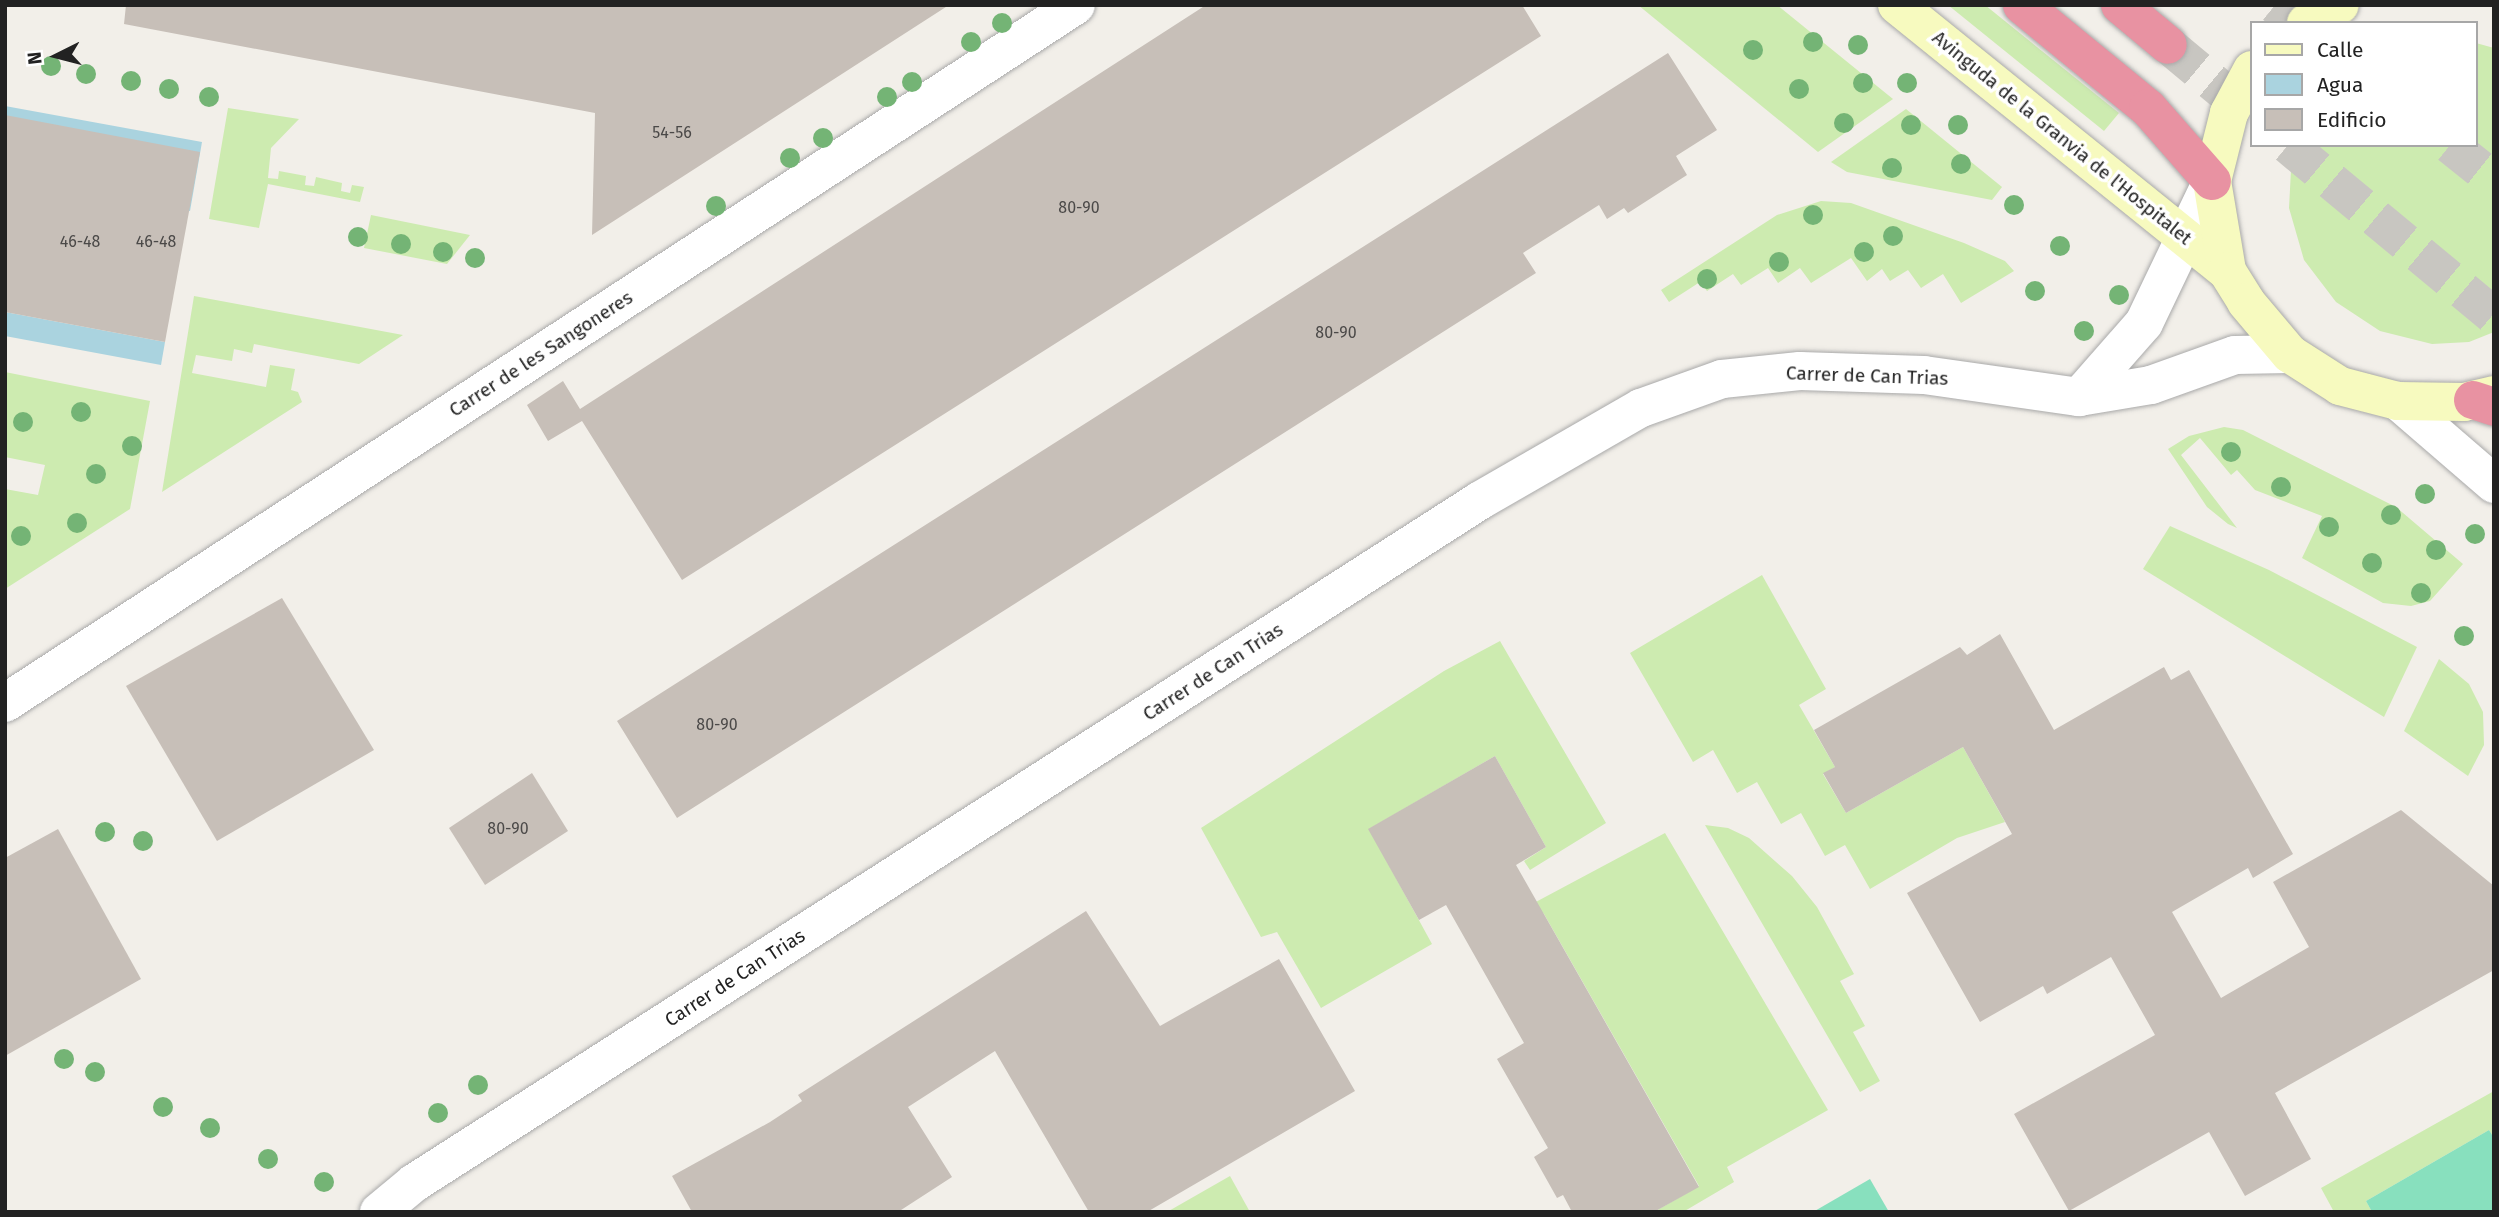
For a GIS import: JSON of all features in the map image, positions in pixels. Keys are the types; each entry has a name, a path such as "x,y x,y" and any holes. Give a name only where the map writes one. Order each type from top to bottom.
{"highway":[{"path":"2022,5 2148,108 2212,181"},
{"path":"2120,5 2168,45"}],"main road":[{"name":"Avinguda de la Granvia de l'Hospitalet","path":"1897,5 2227,271"},
{"path":"2310,21 2340,5"},
{"path":"2250,74 2229,113 2212,181 2227,271 2246,303 2290,354 2340,386 2398,401 2487,401"}],"street":[{"name":"Carrer de les Sangoneres","path":"5,703 1076,5"},
{"path":"2078,397 2144,323 2212,181"},
{"name":"Carrer de Can Trias","path":"379,1212 414,1183 1479,501 1641,408 1722,379 1800,370 1924,375 2078,397 2151,385 2235,355 2290,354"},
{"path":"2398,401 2494,484"},
{"name":"Carrer de Can Trias","path":"348,1212 414,1183"}],"green space":[{"path":"1638,5 1777,5 1893,99 1818,152"},
{"path":"1948,5 1985,5 2119,113 2104,131"},
{"path":"2478,44 2494,48 2494,332 2469,342 2432,344 2380,331 2336,302 2304,260 2289,208 2294,147 2478,147"},
{"path":"228,108 299,119 271,148 268,178 278,179 279,171 306,176 305,185 314,186 316,177 342,183 341,191 350,193 352,185 364,187 360,202 268,184 259,228 209,219"},
{"path":"1906,109 2002,187 1992,200 1847,172 1831,162"},
{"path":"1821,201 1851,203 1964,243 2005,261 2014,271 1961,303 1943,274 1921,288 1908,270 1890,281 1882,269 1867,281 1851,258 1811,283 1800,268 1778,283 1768,268 1741,285 1733,274 1707,291 1700,282 1669,302 1661,290 1777,215"},
{"path":"371,215 470,235 447,264 364,248"},
{"path":"194,296 403,335 359,364 254,344 252,353 234,349 232,361 196,355 192,373 266,387 270,365 295,369 291,390 298,392 302,402 162,492"},
{"path":"5,372 150,401 130,509 5,589 5,489 38,495 45,465 5,457"},
{"path":"2224,427 2243,430 2396,507 2463,564 2430,601 2411,606 2383,603 2302,558 2322,516 2255,490 2237,470 2231,475 2200,438 2181,455 2237,528 2228,524 2207,507 2168,449 2189,436"},
{"path":"2170,526 2269,570 2417,647 2384,717 2143,569"},
{"path":"1762,575 1826,689 1799,705 1835,767 1823,774 1846,813 1963,747 2005,822 1957,838 1870,889 1845,845 1825,856 1801,813 1781,824 1757,782 1737,793 1713,750 1693,762 1630,653"},
{"path":"1500,641 1606,823 1530,870 1524,861 1546,847 1495,756 1369,829 1432,944 1321,1008 1277,932 1261,937 1201,828 1444,671"},
{"path":"2439,659 2469,684 2483,712 2484,745 2468,776 2404,731"},
{"path":"1705,825 1728,828 1749,838 1792,876 1817,907 1854,974 1840,981 1865,1026 1853,1032 1880,1081 1860,1092"},
{"path":"1665,833 1828,1110 1727,1167 1734,1182 1683,1212 1654,1212 1699,1186 1544,914 1532,904"},
{"path":"2494,1091 2494,1138 2489,1130 2366,1201 2372,1212 2334,1212 2321,1188"},
{"path":"2489,1130 2494,1138 2494,1212 2372,1212 2366,1201"},
{"path":"1230,1176 1250,1212 1167,1212"},
{"path":"1870,1179 1889,1212 1813,1212"}],"water":[{"path":"5,106 202,142 190,211 162,206 5,115"},
{"path":"5,312 165,342 161,365 5,336"}],"building":[{"path":"126,5 949,5 592,235 595,113 124,24"},
{"path":"1206,5 1522,5 1541,36 682,580 582,421 548,441 527,405 563,381 580,409"},
{"path":"1668,53 1717,130 1676,156 1687,175 1628,213 1624,208 1607,219 1599,205 1523,253 1536,273 677,818 617,721"},
{"path":"5,115 200,152 165,342 5,312"},
{"path":"282,598 374,750 217,841 126,686"},
{"path":"2000,634 2054,730 2164,667 2171,680 2189,670 2293,854 2253,878 2248,868 2172,912 2221,998 2309,947 2273,882 2401,810 2494,886 2494,970 2275,1093 2311,1159 2245,1196 2209,1132 2069,1211 2014,1114 2155,1035 2111,957 2047,994 2043,986 1980,1022 1907,893 2012,834 1963,747 1846,813 1823,773 1835,767 1814,730 1960,647 1967,655"},
{"path":"1495,756 1546,847 1516,865 1699,1187 1654,1212 1572,1212 1563,1195 1557,1198 1534,1157 1548,1148 1497,1059 1524,1043 1446,905 1419,920 1368,829"},
{"path":"532,773 568,831 485,885 449,828"},
{"path":"58,829 141,979 5,1056 5,858"},
{"path":"1086,911 1160,1026 1279,959 1355,1091 1147,1212 1089,1212 995,1051 908,1107 952,1177 898,1212 692,1212 672,1176 770,1122 802,1101 798,1095"}],"tunnel":[{"path":"2275,5 2295,21"},
{"path":"2168,45 2250,113"},
{"path":"2290,147 2494,316"},
{"path":"2453,147 2494,180"}]}
